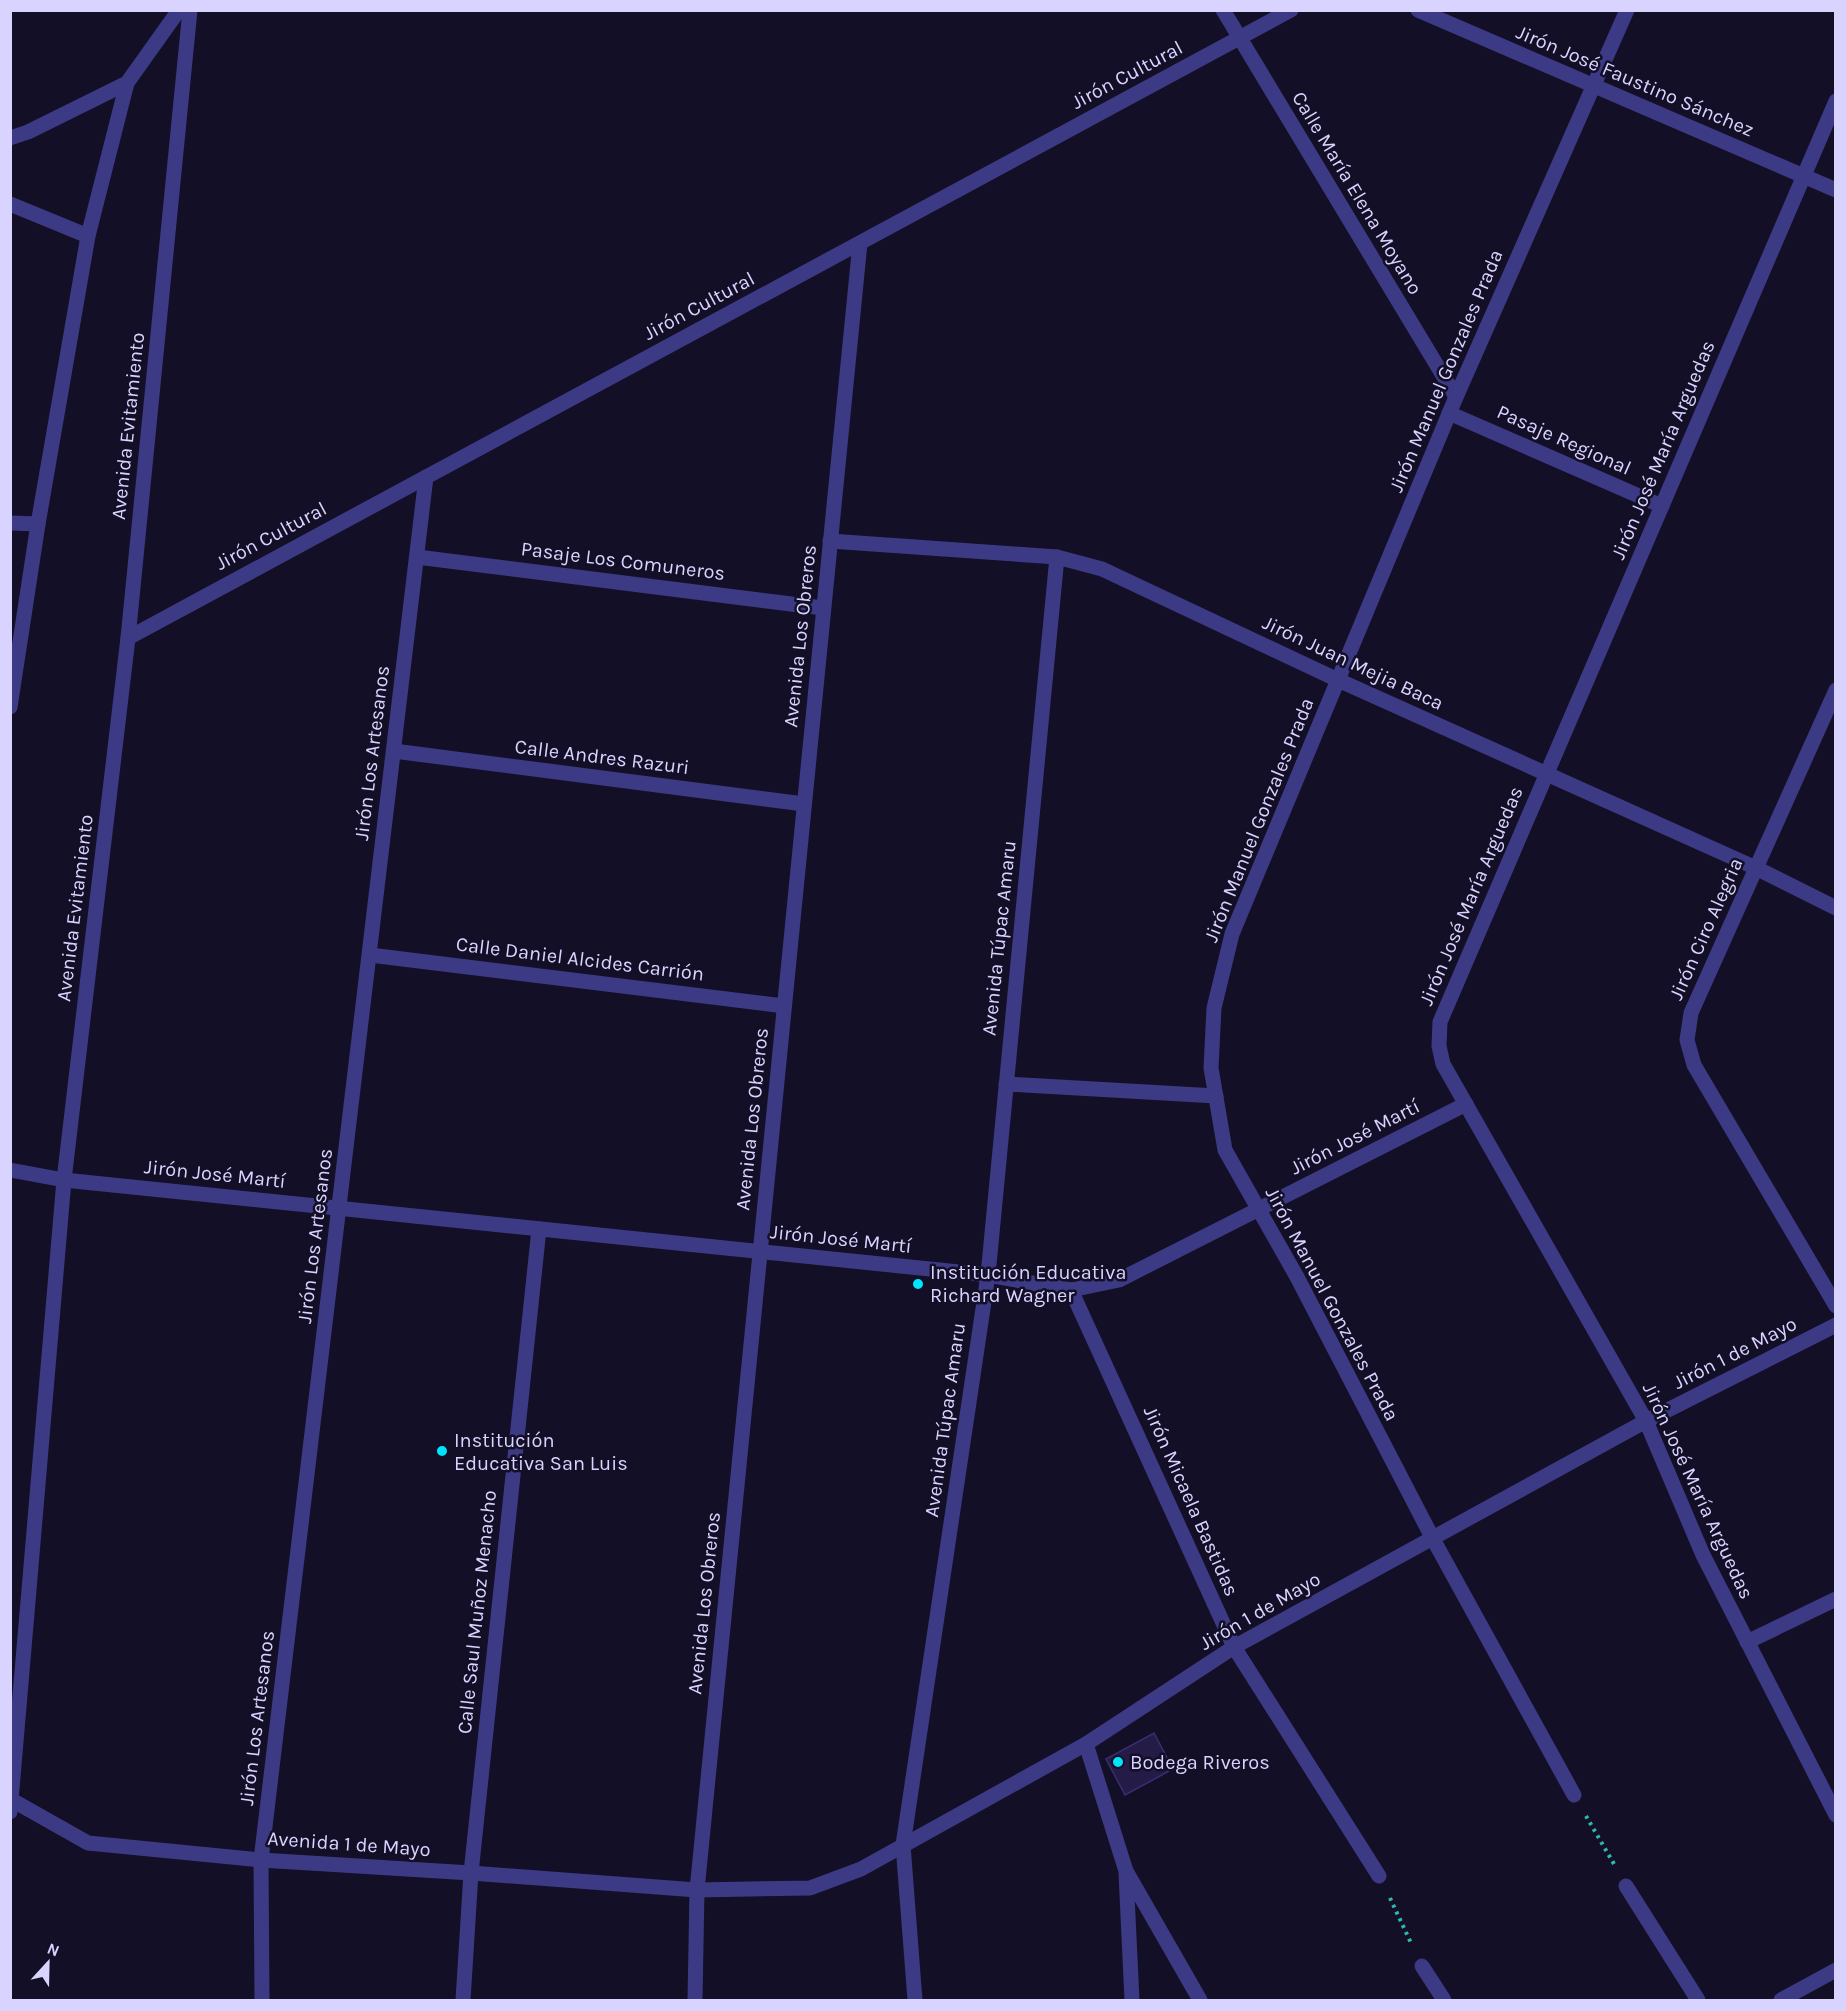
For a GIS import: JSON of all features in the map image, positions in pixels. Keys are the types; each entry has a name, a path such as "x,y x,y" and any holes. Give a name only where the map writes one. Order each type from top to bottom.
{"street":[{"path":"10,707 38,524 88,236 127,83 178,10"},
{"name":"Avenida Evitamiento","path":"11,1803 64,1180 128,638 190,10"},
{"name":"Calle María Elena Moyano","path":"1223,10 1456,397"},
{"name":"Jirón Cultural","path":"128,638 1291,10"},
{"name":"Jirón José Faustino Sánchez","path":"1418,10 1836,190"},
{"name":"Jirón Manuel Gonzales Prada","path":"1574,1795 1433,1539 1297,1277 1225,1150 1211,1068 1214,1008 1232,934 1449,413 1627,10"},
{"path":"10,138 28,132 127,83"},
{"name":"Jirón José María Arguedas","path":"1836,101 1440,1022 1439,1046 1443,1064 1646,1421 1703,1555 1836,1815"},
{"path":"10,204 88,236"},
{"name":"Avenida Los Obreros","path":"695,2001 697,1890 860,243"},
{"name":"Pasaje Regional","path":"1449,413 1662,506"},
{"name":"Jirón Los Artesanos","path":"262,2001 261,1860 426,477"},
{"path":"10,523 38,524"},
{"name":"Jirón Juan Mejia Baca","path":"830,541 1057,556 1102,569 1338,680 1756,868 1836,908"},
{"name":"Avenida Túpac Amaru","path":"915,2001 903,1845 988,1275 1057,556"},
{"name":"Pasaje Los Comuneros","path":"417,557 823,608"},
{"name":"Jirón Ciro Alegria","path":"1836,690 1691,1013 1686,1040 1694,1065 1836,1306"},
{"name":"Calle Andres Razuri","path":"394,751 804,804"},
{"name":"Calle Daniel Alcides Carrión","path":"370,955 784,1005"},
{"path":"1006,1084 1216,1096"},
{"name":"Jirón José Martí","path":"10,1170 64,1180 988,1275 1071,1290 1119,1280 1466,1104"},
{"name":"Calle Saul Muñoz Menacho","path":"463,2001 471,1873 539,1228"},
{"name":"Jirón Micaela Bastidas","path":"1071,1290 1234,1647 1379,1876"},
{"name":"Jirón 1 de Mayo","path":"697,1890 810,1888 861,1869 1086,1744 1234,1647 1646,1421 1836,1325"},
{"path":"1747,1642 1836,1599"},
{"path":"1086,1744 1125,1871 1200,2001"},
{"name":"Avenida 1 de Mayo","path":"11,1803 88,1843 261,1860 697,1890"},
{"path":"1125,1871 1132,2001"},
{"path":"1626,1886 1698,2001"},
{"path":"1422,1966 1444,2001"},
{"path":"1781,2001 1836,1970"}],"path":[{"path":"1574,1795 1626,1886"},
{"path":"1379,1876 1422,1966"}],"building":[{"path":"1154,1733 1173,1769 1125,1795 1106,1759"}],"place":[{"name":"Institución Educativa Richard Wagner","path":"918,1284"},
{"name":"Institución Educativa San Luis","path":"442,1451"},
{"name":"Bodega Riveros","path":"1118,1762"}]}
